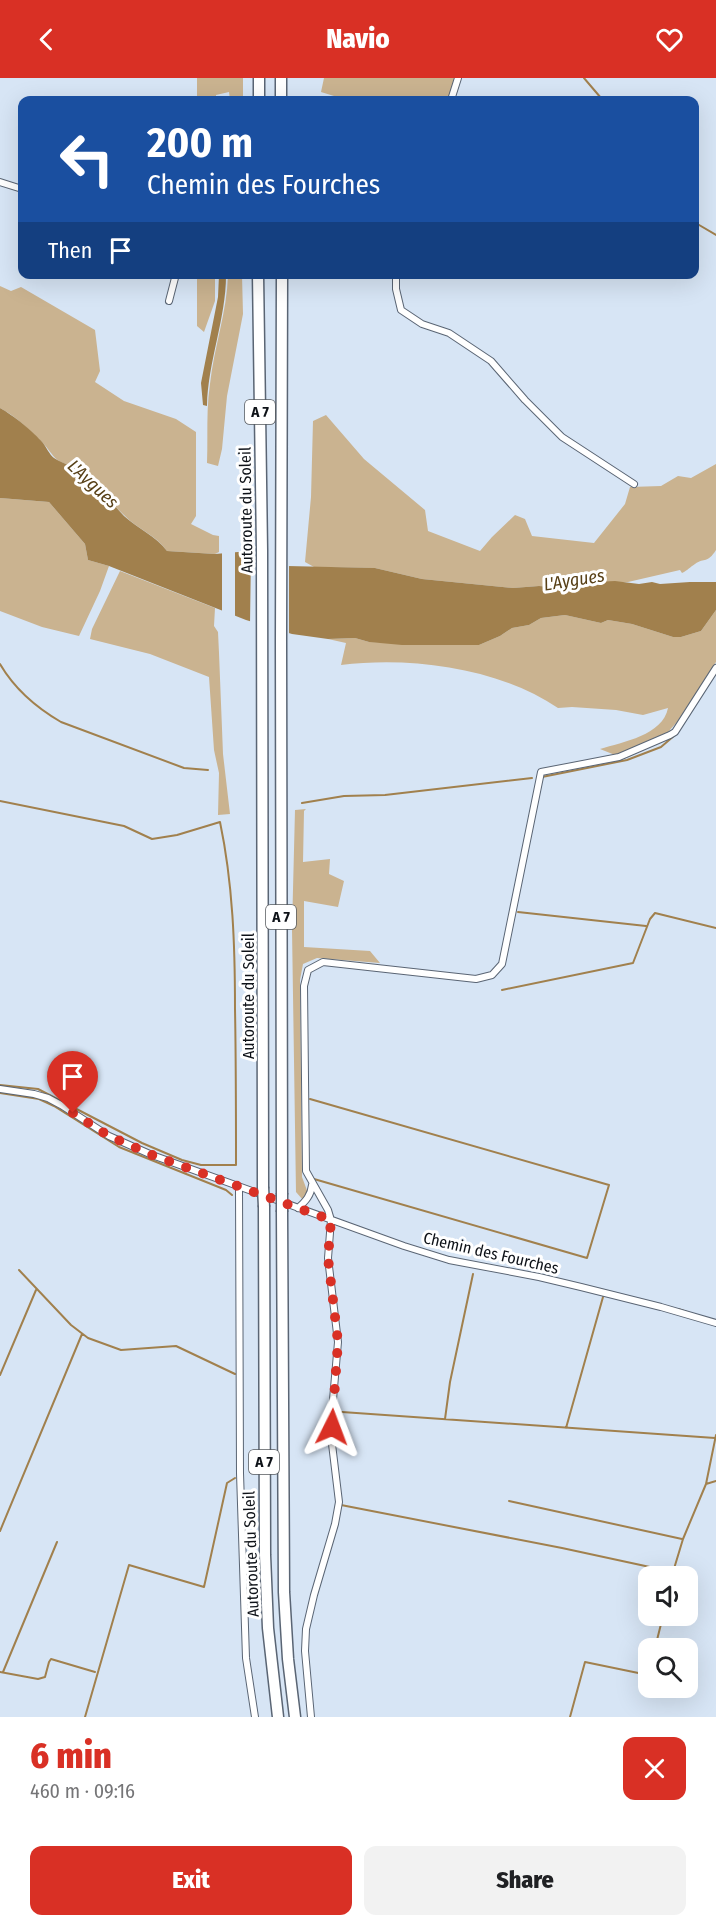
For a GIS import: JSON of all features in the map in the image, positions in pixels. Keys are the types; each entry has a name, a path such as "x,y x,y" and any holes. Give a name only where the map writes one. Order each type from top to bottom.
{"highway":[{"path":"259,78 259,96"},
{"path":"281,78 281,96"},
{"name":"Autoroute du Soleil","path":"258,279 262,549 265,1555 268,1628 278,1717"},
{"name":"Autoroute du Soleil","path":"282,279 280,641 284,1580 288,1659 295,1717"}],"street":[{"path":"452,96 458,78"},
{"path":"0,182 18,188"},
{"path":"169,300 175,279"},
{"path":"396,279 397,300 401,310 422,324 449,333 491,361 562,437 634,484"},
{"path":"311,1717 305,1651 306,1629 339,1502 332,1444 332,1411 338,1342 328,1258 331,1220 328,1210 306,1171 304,986 308,969 323,962 476,979 492,975 502,964 541,772 619,757 670,735 675,732 716,668"},
{"name":"Chemin des Fourches","path":"0,1089 48,1098 109,1136 152,1155 404,1246 449,1260 539,1276 716,1323"},
{"path":"298,1208 307,1200 312,1185"},
{"path":"239,1186 240,1485 246,1658 255,1717"}],"shaded area":[{"path":"197,78 243,78 243,96 230,96 229,92 216,96 197,96"},
{"path":"324,78 456,78 449,96 334,96 321,92"},
{"path":"197,279 215,279 215,301 204,332 197,326"},
{"path":"228,279 242,279 243,314 227,396 218,466 207,463 208,404"},
{"path":"0,286 11,291 21,287 95,330 100,371 95,382 124,401 176,419 196,432 196,516 191,524 219,536 219,552 215,554 167,551 163,545 129,520 74,465 62,463 54,457 27,427 0,408"},
{"path":"326,415 364,459 425,510 428,531 480,551 515,515 525,519 532,536 594,543 625,504 630,487 661,486 678,476 691,478 716,464 716,550 708,559 698,562 682,573 680,570 628,582 595,582 579,589 539,586 513,588 422,579 375,568 314,567 305,562 311,497 313,421"},
{"path":"0,498 49,502 85,544 88,560 109,566 79,636 42,627 0,611"},
{"path":"120,571 215,608 214,626 218,632 223,754 230,814 218,815 219,773 214,750 209,677 150,654 90,639 92,629"},
{"path":"716,610 716,662 677,722 668,732 615,755 600,749 650,731 665,717 668,708 643,715 616,710 558,708 535,694 509,683 454,668 396,662 341,665 346,643 328,639 355,638 369,642 479,645 512,628 529,625 541,618 565,615 601,623 608,620 632,624 673,637 681,637 701,631"},
{"path":"306,809 304,811 303,862 330,859 329,874 344,881 338,907 304,901 304,947 370,951 380,963 317,958 303,964 300,980 302,1177 308,1193 303,1200 296,1192 292,929 295,810"}],"water":[{"path":"219,279 226,279 210,373 207,406 203,405 201,383 218,297"},
{"name":"L'Aygues","path":"0,408 34,434 54,458 87,474 124,516 158,541 167,551 215,554 238,552 287,566 375,568 422,579 513,588 539,586 579,589 595,582 615,581 639,584 716,582 716,610 701,631 681,637 673,637 632,624 608,620 601,623 565,615 541,618 529,625 512,628 479,645 402,645 369,642 355,638 328,639 292,634 246,620 109,566 88,560 85,544 49,502 0,498"}],"pier":[{"path":"235,549 235,619 222,614 222,550"},
{"path":"251,552 289,563 289,636 250,624"}],"waterway":[{"path":"584,78 599,96"},
{"path":"699,225 716,235"},
{"path":"0,664 27,697 61,722 184,768 208,770"},
{"path":"542,777 627,760 661,747 675,735"},
{"path":"302,803 344,796 385,795 532,778"},
{"path":"0,801 124,826 152,839 177,835 220,822 228,869 234,938 236,1165 201,1165 182,1160 142,1143 38,1089 0,1085"},
{"path":"518,912 646,926"},
{"path":"502,990 633,963 650,919 655,913 716,928"},
{"path":"0,1093 39,1099 119,1147 226,1190 232,1195"},
{"path":"310,1099 609,1185 587,1258 314,1179"},
{"path":"19,1270 71,1325 88,1338 121,1350 176,1346 235,1374"},
{"path":"445,1419 450,1382 473,1274"},
{"path":"0,1375 36,1290"},
{"path":"566,1428 603,1297"},
{"path":"678,1309 687,1312"},
{"path":"0,1531 82,1334"},
{"path":"342,1412 715,1438"},
{"path":"706,1484 716,1435"},
{"path":"85,1717 129,1565 204,1587 227,1483 235,1478"},
{"path":"341,1505 673,1572 683,1539 706,1484 716,1481"},
{"path":"509,1501 682,1539"},
{"path":"3,1672 57,1542"},
{"path":"658,1638 660,1626"},
{"path":"0,1672 38,1679 45,1677 51,1659 95,1672"},
{"path":"570,1717 585,1662 638,1673"}],"route":[{"path":"73,1113 109,1136 152,1155 331,1220 329,1276 338,1342 332,1427"}]}
